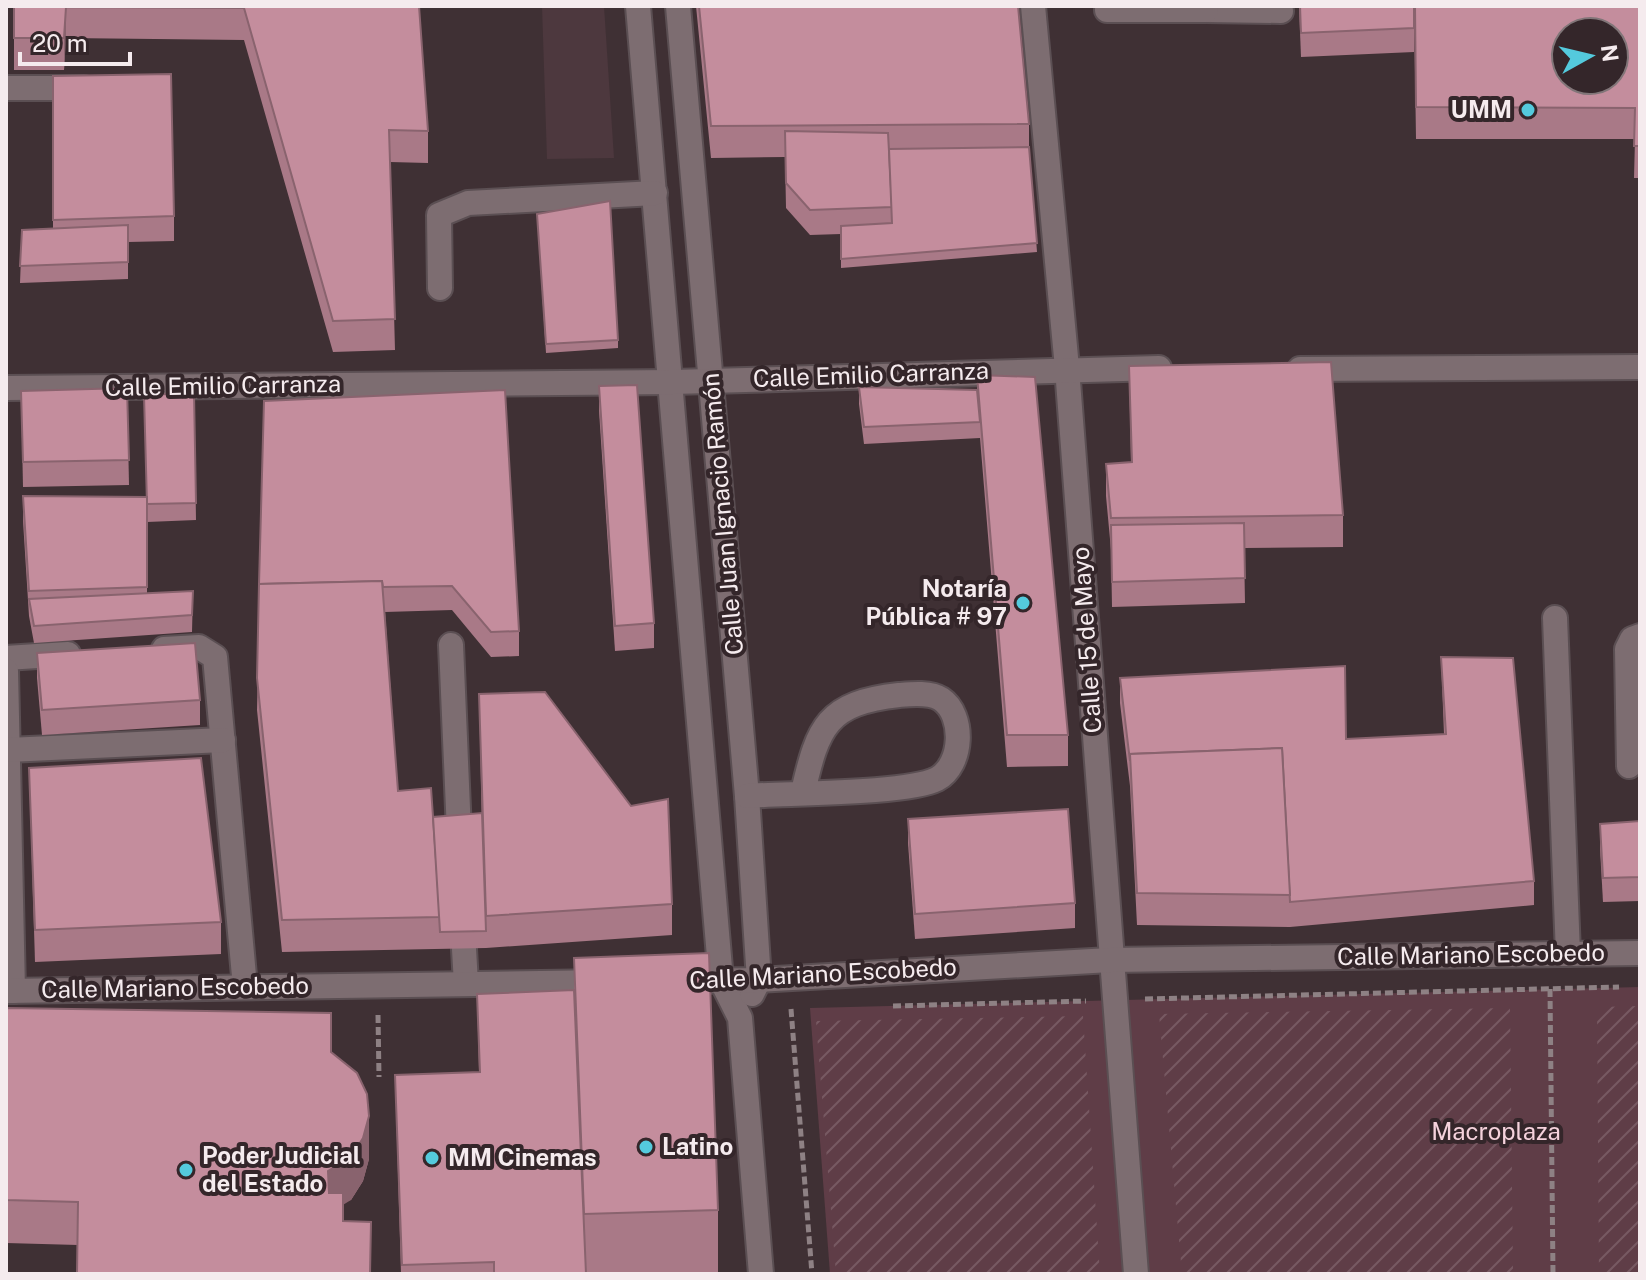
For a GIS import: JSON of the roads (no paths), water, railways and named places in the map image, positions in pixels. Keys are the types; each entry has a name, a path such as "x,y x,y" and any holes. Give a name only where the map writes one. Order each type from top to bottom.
{"street":[{"name":"Calle Juan Ignacio Ramón","path":"638,6 673,382 721,980 740,1018 761,1274"},
{"name":"Calle Juan Ignacio Ramón","path":"678,6 747,796 759,980"},
{"name":"Calle 15 de Mayo","path":"1033,6 1067,368 1136,1274"},
{"path":"1107,10 1206,8 1281,11"},
{"path":"6,88 112,88"},
{"path":"440,288 439,215 468,203 655,193"},
{"path":"1282,369 1640,367"},
{"name":"Calle Emilio Carranza","path":"6,388 673,382 1067,368 1190,369"},
{"path":"1555,618 1568,954"},
{"path":"1629,766 1627,649 1632,639 1640,636"},
{"path":"451,645 459,832"},
{"path":"140,650 199,647 210,651 217,665 245,987"},
{"path":"6,658 96,653"},
{"path":"6,671 9,991"},
{"path":"747,796 911,785 939,778 949,766 957,746 952,709 939,697 915,694 845,706 820,735 803,792"},
{"path":"8,750 223,740"},
{"path":"464,949 466,984"},
{"name":"Calle Mariano Escobedo","path":"657,981 759,980 1110,960 1640,953"},
{"path":"740,1018 759,980"},
{"name":"Calle Mariano Escobedo","path":"9,991 625,982"}],"place":[{"name":"UMM","path":"1528,110"},
{"name":"Notaría Pública # 97","path":"1023,603"},
{"name":"Latino","path":"646,1147"},
{"name":"MM Cinemas","path":"432,1158"},
{"name":"Poder Judicial del Estado","path":"186,1170"}],"park label":[{"name":"Macroplaza","path":"1496,1132"}]}
